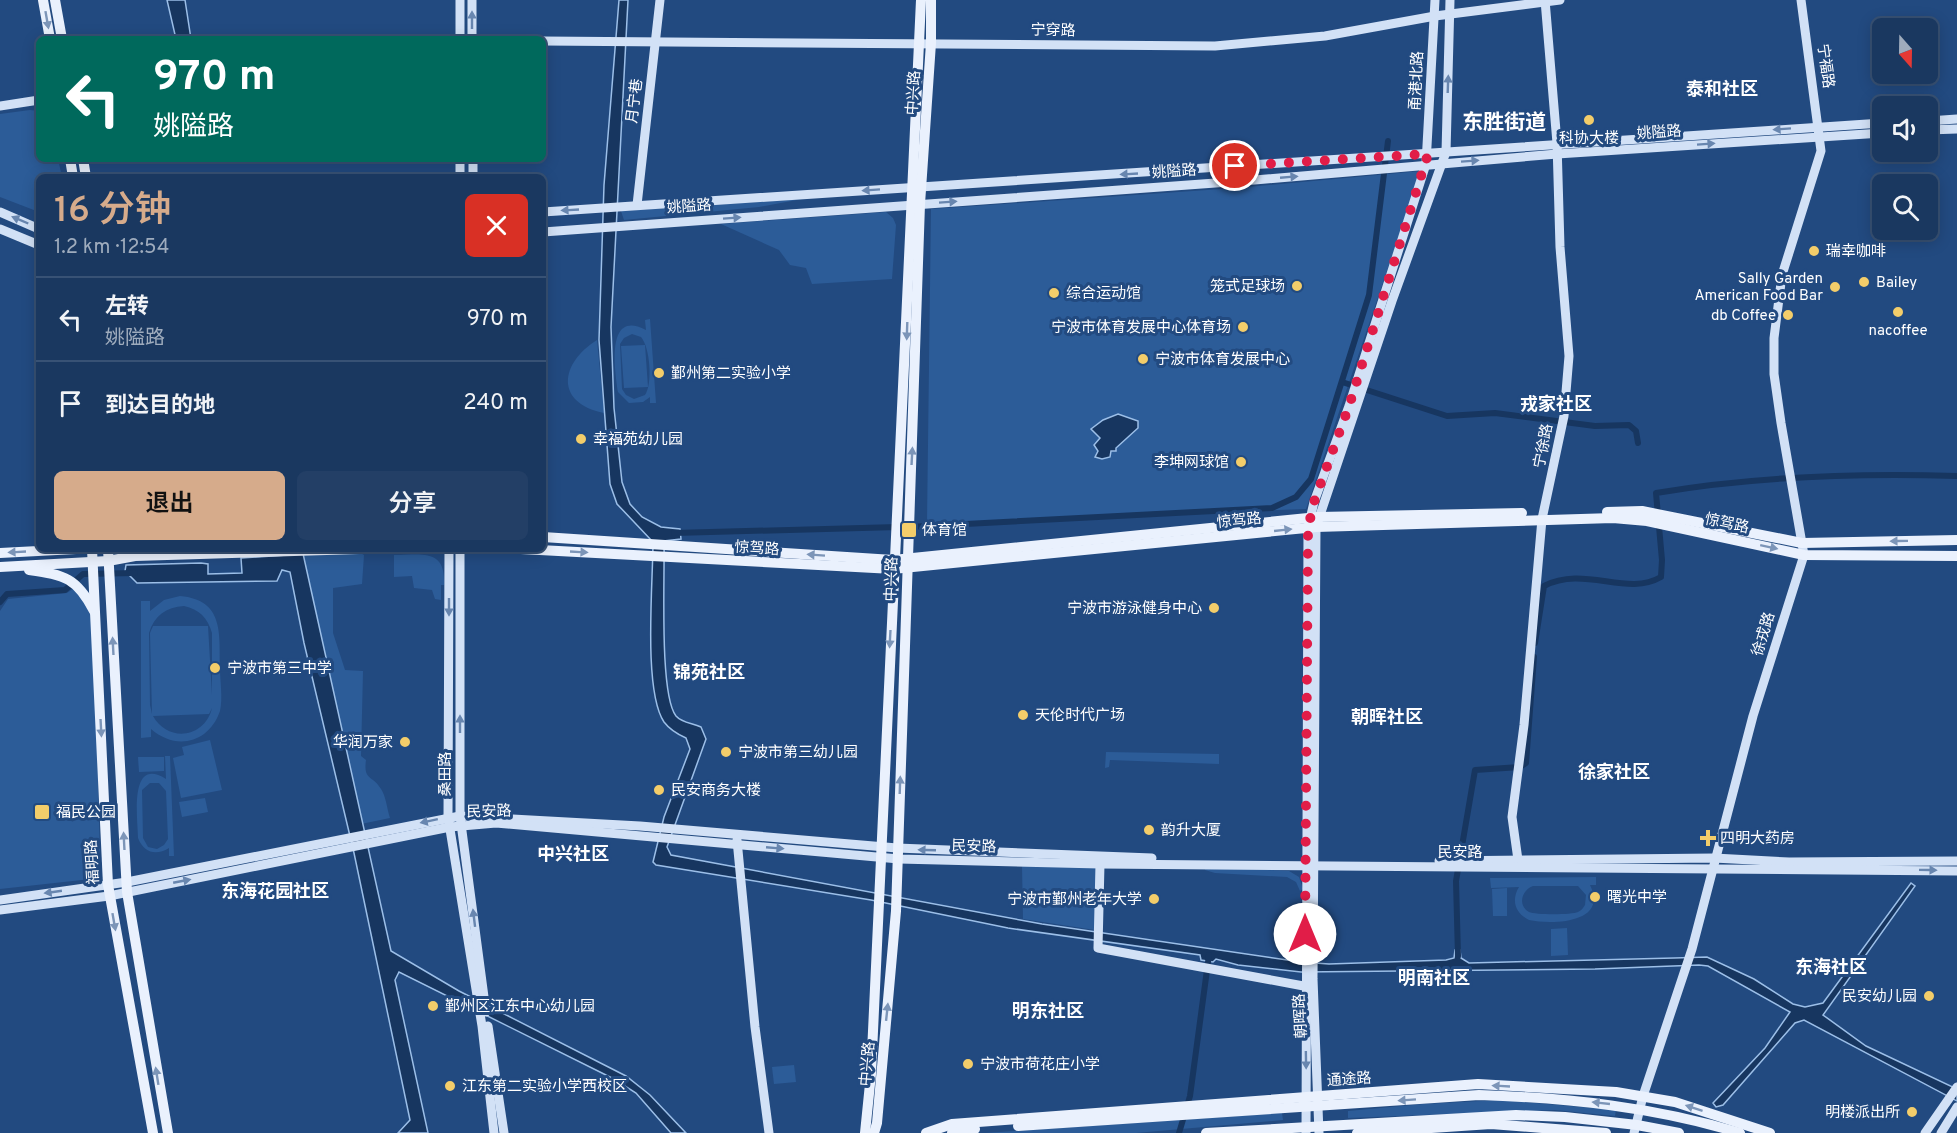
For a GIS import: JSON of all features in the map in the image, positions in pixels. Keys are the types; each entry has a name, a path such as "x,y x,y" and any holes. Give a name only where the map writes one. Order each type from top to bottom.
{"main road":[{"path":"44,0 50,36"},
{"path":"55,0 61,36"},
{"path":"460,0 460,36"},
{"path":"472,0 472,36"},
{"name":"月宁巷","path":"637,205 660,0"},
{"name":"中兴路","path":"921,0 926,43"},
{"name":"中兴路","path":"870,1130 877,910 894,539 926,43 931,0"},
{"name":"甬港北路","path":"1426,164 1435,0"},
{"path":"1443,163 1446,152 1450,0"},
{"name":"宁穿路","path":"546,41 1207,47 1325,36 1435,16 1560,0"},
{"name":"宁福路","path":"1801,0 1819,132"},
{"name":"宁徐路","path":"1518,860 1512,817 1520,763 1543,516 1564,416 1569,356 1560,247 1557,143 1546,1"},
{"path":"0,106 36,100"},
{"path":"1938,120 1957,119"},
{"name":"姚隘路","path":"546,232 1375,169 1819,132 1872,124"},
{"path":"1938,130 1957,129"},
{"name":"姚隘路","path":"546,212 1428,154 1557,143 1819,132 1872,133"},
{"name":"徐戎路","path":"1635,1129 1643,1096 1692,949 1753,716 1803,549 1774,374 1774,338 1782,275 1819,163 1819,132"},
{"name":"朝晖路","path":"1306,1129 1310,956 1313,522 1357,394 1443,163"},
{"name":"朝晖路","path":"1362,381 1426,164"},
{"name":"中兴路","path":"870,1130 896,911 916,204"},
{"path":"0,212 36,228"},
{"path":"0,229 36,244"},
{"name":"惊驾路","path":"546,550 671,558 893,564 1313,522 1543,516 1647,517 1803,549 1957,556"},
{"name":"惊驾路","path":"546,537 893,564"},
{"name":"惊驾路","path":"1803,549 1957,540"},
{"path":"0,553 36,551"},
{"name":"福明路","path":"92,552 109,890 153,1133"},
{"path":"2,567 93,562 108,557 253,552"},
{"name":"桑田路","path":"449,552 449,822 480,996"},
{"name":"桑田路","path":"460,552 461,821 480,996"},
{"path":"108,557 127,887 168,1133"},
{"path":"2,567 55,574 78,585 95,615"},
{"name":"民安路","path":"461,821 651,837 677,834 880,852 1100,864 1957,861"},
{"name":"民安路","path":"0,910 127,887 449,822 654,827 677,834"},
{"path":"737,839 755,1027 769,1133"},
{"name":"民安路","path":"897,853 1309,864"},
{"name":"民安路","path":"1471,864 1518,860 1713,863 1957,871"},
{"path":"1100,864 1098,947 1196,966 1309,983"},
{"name":"民安路","path":"0,900 109,890"},
{"name":"朝晖路","path":"1309,983 1319,1101 1319,1129"},
{"path":"480,996 504,1133"},
{"path":"485,1026 494,1133"},
{"name":"通途路","path":"926,1133 952,1124 1175,1107 1201,1109 1306,1102 1478,1084 1616,1092 1643,1096 1675,1102 1770,1133"},
{"path":"1925,1133 1956,1089"},
{"name":"通途路","path":"1319,1101 1479,1095 1550,1097 1618,1105 1670,1115 1740,1133"},
{"path":"1941,1133 1957,1108"},
{"name":"通途路","path":"952,1133 1164,1117 1201,1109"},
{"path":"1206,1133 1319,1129 1516,1115 1565,1117 1635,1129 1678,1133"},
{"path":"1357,1133 1491,1124 1606,1133"}],"shaded area":[{"path":"167,0 185,0 191,36 175,36"},
{"path":"619,0 628,0 611,327 614,408 622,482 630,504 642,517 661,527 680,529 681,539 664,541 664,633 667,684 676,716 684,722 701,727 706,739 667,847 671,855 1042,924 1301,962 1329,964 1446,960 1454,958 1455,950 1460,950 1461,958 1469,963 1707,957 1754,979 1793,1004 1805,1007 1823,1003 1911,883 1915,886 1823,1015 1866,1046 1957,1089 1957,1101 1804,1020 1795,1023 1723,1105 1716,1107 1713,1103 1765,1048 1790,1012 1708,966 1301,972 1238,965 1216,959 1213,962 1201,960 1200,955 1008,928 871,900 656,865 653,862 664,817 690,749 686,738 674,732 664,722 657,707 653,686 651,635 653,542 617,504 610,484 599,340 604,185"},
{"path":"36,111 36,162 59,162 61,174 36,174 36,211 0,197 0,114"},
{"name":"宁波市体育发展中心","path":"1421,171 1306,509 927,523 931,209 1236,188"},
{"path":"802,199 759,207 624,220 621,211"},
{"path":"886,212 893,218 896,225 892,279 812,284 806,268 790,265 779,250 721,224"},
{"path":"650,319 656,403 650,403 650,397 643,402 629,403 618,392 615,357 618,334 624,327 633,325 646,330 645,320","holes":["632,334 641,337 647,349 649,383 645,395 634,399 626,395 622,389 620,344 624,338"]},
{"path":"597,340 604,413 588,408 577,401 570,392 568,381 575,360"},
{"path":"645,345 648,387 624,388 621,346"},
{"path":"1118,414 1138,421 1138,428 1116,448 1116,451 1111,451 1110,457 1102,459 1095,457 1098,451 1094,445 1100,438 1091,429 1103,420"},
{"path":"303,552 391,951 459,991 626,1076 650,1095 686,1133 671,1133 636,1093 614,1079 399,972 395,980 428,1133 398,1133 410,1120 354,853 304,643 290,572 282,570 277,581 137,583 125,571 126,565 201,563 208,564 208,574 242,573 241,558"},
{"path":"359,552 364,555 362,584 333,588 333,633 345,670 363,671 361,756 366,760 367,775 383,792 390,818 361,824 303,554"},
{"path":"394,555 423,555 436,559 444,573 441,600 435,599 432,590 414,588 412,576 394,577"},
{"name":"福民公园","path":"77,586 94,615 100,859 91,879 0,889 0,611 8,599 67,593"},
{"path":"180,596 205,604 212,612 219,632 220,711 208,730 200,737 191,740 171,740 151,729 151,737 141,738 141,601 150,601 150,611 164,600","holes":["184,606 202,615 212,633 212,695 208,626 153,626 150,633 152,714 149,633 154,622 166,610","212,708 208,718 202,726 186,733 168,730 160,725 153,716 209,714"]},
{"path":"210,740 222,790 181,798 173,758 184,755 182,747"},
{"path":"1106,752 1219,754 1219,764 1110,760 1109,767 1105,768"},
{"path":"165,756 170,756 174,856 169,856 169,848 160,852 147,850 138,838 137,806 140,783 146,776 154,774 166,779","holes":["150,783 159,783 166,791 168,839 157,849 148,847 143,838 142,790"]},
{"path":"138,757 164,757 164,771 139,772"},
{"path":"205,798 208,812 182,817 179,802"},
{"path":"1022,865 1096,867 1095,930 1023,919"},
{"path":"1205,867 1289,871 1299,877 1303,889 1300,891 1296,882 1287,877 1215,873 1205,870"},
{"path":"1596,877 1596,885 1590,885 1594,898 1592,907 1585,914 1576,919 1551,922 1529,920 1524,917 1520,914 1515,901 1519,887 1491,888 1490,878","holes":["1533,886 1578,886 1586,895 1585,905 1578,912 1538,914 1529,912 1523,906 1522,898"]},
{"path":"1507,888 1507,916 1493,916 1492,889"},
{"path":"1567,928 1568,955 1551,956 1551,929"},
{"path":"794,1065 796,1082 774,1084 772,1067"},
{"path":"1501,1100 1616,1110 1615,1116 1555,1110 1348,1118 1348,1111"},
{"path":"1282,1113 1283,1120 1136,1133 985,1133"}],"waterway":[{"path":"908,527 1272,508 1296,497 1311,479 1369,295 1388,141"},
{"path":"1342,382 1447,416 1495,413 1595,426 1629,425 1636,431 1638,443"},
{"path":"1535,643 1544,586 1559,580 1574,579 1634,584 1661,577 1662,560 1656,493 1769,479 1881,475 1957,476"},
{"path":"674,533 898,527"},
{"path":"0,602 7,594 65,590 83,574 135,573"},
{"path":"1458,956 1456,881 1475,770 1520,767 1526,763 1534,657"},
{"path":"1179,1133 1190,1096 1209,955"}],"place":[{"name":"科协大楼","path":"1589,120"},
{"name":"瑞幸咖啡","path":"1814,251"},
{"name":"Bailey","path":"1864,282"},
{"name":"笼式足球场","path":"1297,286"},
{"name":"Sally Garden American Food Bar","path":"1835,287"},
{"name":"综合运动馆","path":"1054,293"},
{"name":"nacoffee","path":"1898,312"},
{"name":"db Coffee","path":"1788,315"},
{"name":"宁波市体育发展中心体育场","path":"1243,327"},
{"name":"宁波市体育发展中心","path":"1143,359"},
{"name":"鄞州第二实验小学","path":"659,373"},
{"name":"幸福苑幼儿园","path":"581,439"},
{"name":"李坤网球馆","path":"1241,462"},
{"name":"体育馆","path":"909,530"},
{"name":"宁波市游泳健身中心","path":"1214,608"},
{"name":"宁波市第三中学","path":"215,668"},
{"name":"天伦时代广场","path":"1023,715"},
{"name":"华润万家","path":"405,742"},
{"name":"宁波市第三幼儿园","path":"726,752"},
{"name":"民安商务大楼","path":"659,790"},
{"name":"福民公园","path":"42,812"},
{"name":"韵升大厦","path":"1149,830"},
{"name":"四明大药房","path":"1708,838"},
{"name":"曙光中学","path":"1595,897"},
{"name":"宁波市鄞州老年大学","path":"1154,899"},
{"name":"民安幼儿园","path":"1929,996"},
{"name":"鄞州区江东中心幼儿园","path":"433,1006"},
{"name":"宁波市荷花庄小学","path":"968,1064"},
{"name":"江东第二实验小学西校区","path":"450,1086"},
{"name":"明楼派出所","path":"1912,1112"}],"district":[{"name":"泰和社区","path":"1722,89"},
{"name":"东胜街道","path":"1504,122"},
{"name":"戎家社区","path":"1556,404"},
{"name":"锦苑社区","path":"709,672"},
{"name":"朝晖社区","path":"1387,717"},
{"name":"徐家社区","path":"1614,772"},
{"name":"中兴社区","path":"573,854"},
{"name":"东海花园社区","path":"275,891"},
{"name":"东海社区","path":"1831,967"},
{"name":"明南社区","path":"1434,978"},
{"name":"明东社区","path":"1048,1011"}],"route":[{"path":"1235,166 1428,154 1349,406 1314,502 1308,528 1305,934"}]}
